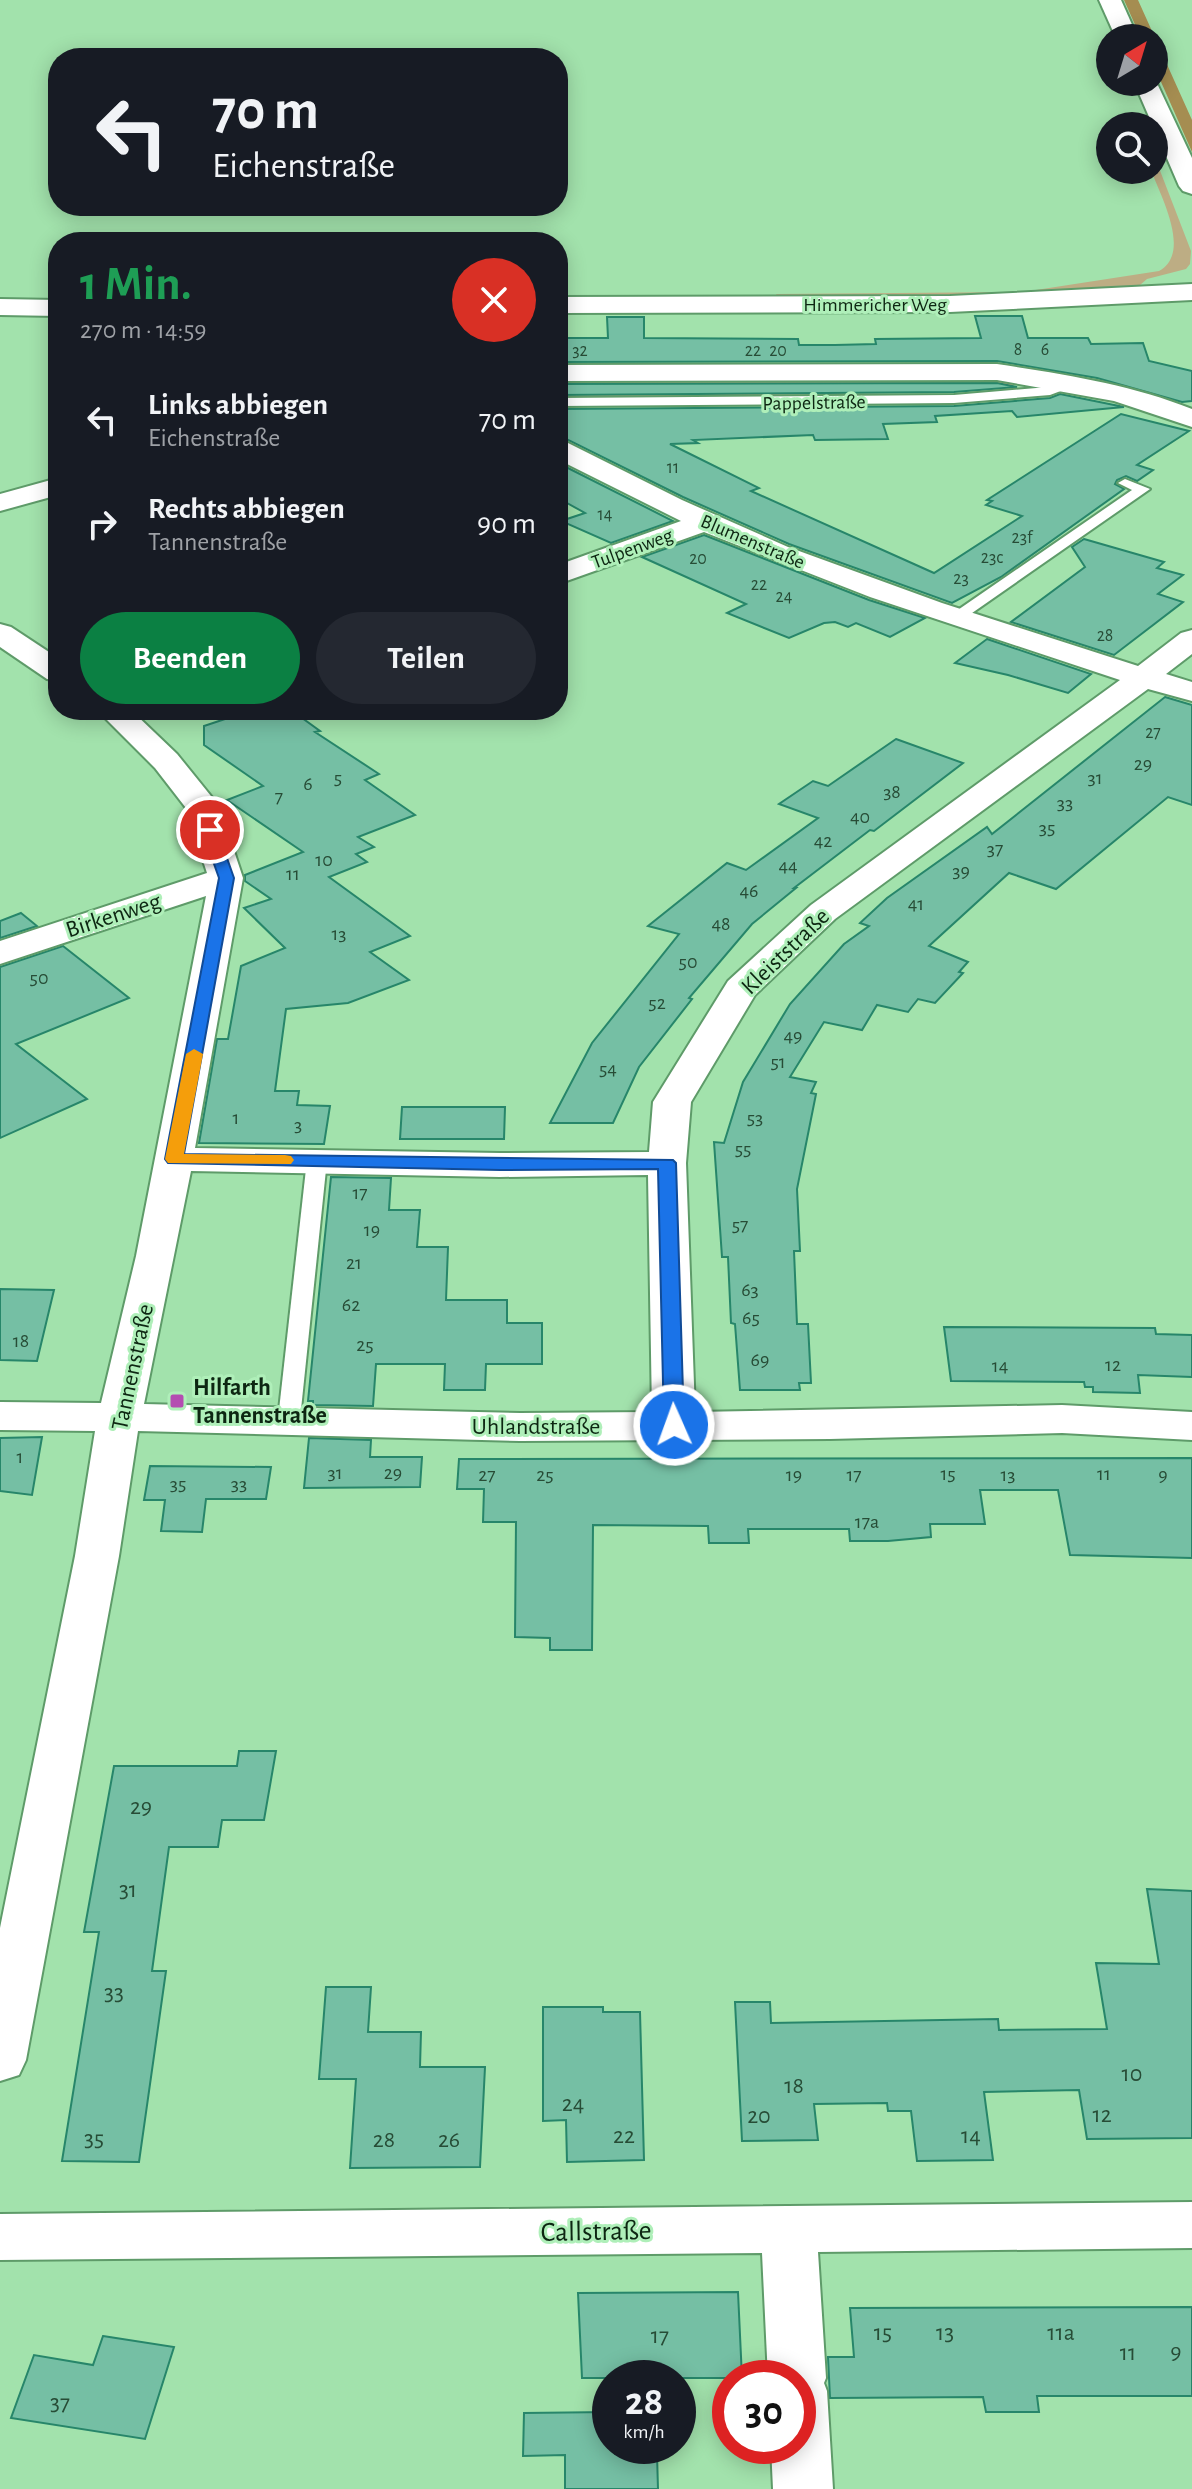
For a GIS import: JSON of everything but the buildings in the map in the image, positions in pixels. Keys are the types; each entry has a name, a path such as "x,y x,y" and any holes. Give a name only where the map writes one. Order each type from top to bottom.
{"street":[{"path":"1110,0 1121,24"},
{"path":"1152,96 1192,186"},
{"name":"Himmericher Weg","path":"568,305 964,304 1192,292"},
{"path":"0,307 48,308"},
{"name":"Pappelstraße","path":"568,373 997,372 1069,383 1164,407 1192,419"},
{"name":"Blumenstraße","path":"568,452 777,553 957,617 1192,692"},
{"path":"0,503 48,489"},
{"name":"Tulpenweg","path":"568,571 707,521"},
{"path":"0,633 48,665"},
{"name":"Kleiststraße","path":"674,1425 667,1163 672,1102 741,989 823,912 1192,639"},
{"name":"Tannenstraße","path":"0,2060 97,1556 119,1418 174,1159 226,878 202,806 135,720"},
{"name":"Birkenweg","path":"0,953 73,926 226,878"},
{"path":"174,1159 500,1165 667,1163"},
{"name":"Uhlandstraße","path":"0,1416 289,1419 520,1427 830,1425 1062,1419 1192,1426"},
{"name":"Callstraße","path":"0,2237 244,2237 789,2227 1192,2225"},
{"path":"789,2227 796,2360"},
{"path":"802,2464 803,2489"}],"lane":[{"name":"Pappelstraße","path":"568,402 954,399 1050,391 1069,383"},
{"path":"957,617 1143,489 1125,483"},
{"path":"289,1419 317,1160"}],"shaded area":[{"path":"1124,0 1138,0 1149,24 1135,24"},
{"path":"1168,67 1192,120 1192,152 1167,96"},
{"path":"1157,184 1165,184 1191,251 1190,264 1186,269 1147,279 1140,285 1032,296 778,299 776,294 1023,292 1159,271 1169,263 1173,251 1174,238"},
{"path":"1007,379 1015,387 960,392 568,398 568,380"}],"slow traffic":[{"path":"194,1054 174,1159 285,1160"}],"place":[{"name":"Hilfarth Tannenstraße","path":"177,1401"}],"route":[{"path":"210,830 226,878 174,1159 500,1165 667,1163 674,1425"}]}
